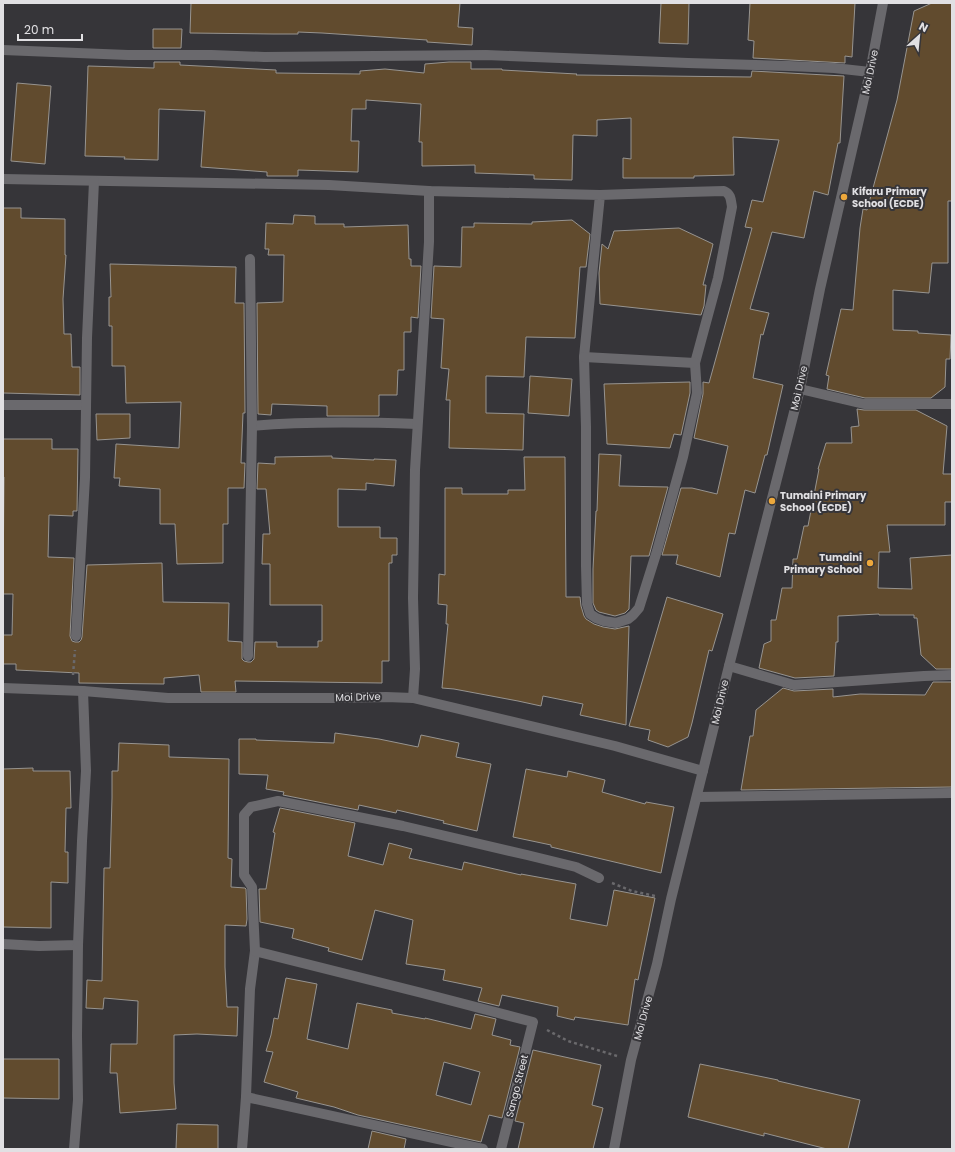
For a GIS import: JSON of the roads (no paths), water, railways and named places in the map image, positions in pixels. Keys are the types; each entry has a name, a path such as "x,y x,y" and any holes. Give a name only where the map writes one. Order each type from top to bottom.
{"street":[{"name":"Moi Drive","path":"614,1149 631,1060 657,964 696,797 800,389 820,289 870,72 883,3"},
{"path":"3,50 128,55 212,55 264,57 486,55 789,66 834,68 870,72"},
{"path":"3,179 329,185 429,191 600,196 724,191 729,193 732,207 718,278 695,363 697,393 683,457 657,551 639,608 628,620 616,623 596,618 590,614 587,604 584,357 600,196"},
{"path":"76,636 85,478 87,338 94,181"},
{"path":"413,698 415,669 415,470 429,242 429,191"},
{"path":"248,656 252,426 250,259"},
{"path":"584,357 695,363"},
{"path":"800,389 864,404 952,404"},
{"path":"3,405 85,405"},
{"path":"252,426 283,423 351,422 417,424"},
{"path":"729,666 794,685 952,675"},
{"name":"Moi Drive","path":"3,688 83,691 168,698 334,698 386,696 413,698 703,770"},
{"path":"74,1149 78,1100 78,945 86,771 83,691"},
{"path":"696,797 952,793"},
{"path":"242,1149 246,1097 250,989 255,951 252,888 244,875 244,815 251,807 278,801 403,826 576,868 599,878"},
{"path":"3,944 39,946 78,945"},
{"name":"Sango Street","path":"255,951 533,1022 501,1149"},
{"path":"246,1097 484,1149"}],"place":[{"name":"Kifaru Primary School (ECDE)","path":"844,197"},
{"name":"Tumaini Primary School (ECDE)","path":"772,501"},
{"name":"Tumaini Primary School","path":"870,563"}]}
